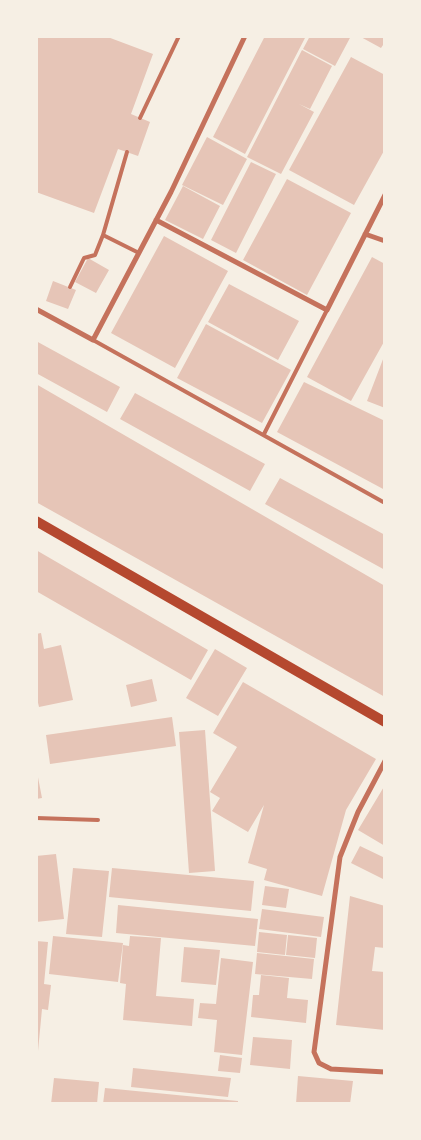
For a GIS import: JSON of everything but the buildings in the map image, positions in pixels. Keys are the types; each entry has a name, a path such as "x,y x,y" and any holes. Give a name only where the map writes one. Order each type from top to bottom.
{"main road":[{"path":"36,521 385,722"}],"street":[{"path":"36,310 93,340 156,220 245,36"},
{"path":"156,220 327,310 385,195"},
{"path":"366,234 385,241"},
{"path":"385,761 358,812 340,857 314,1052 319,1063 331,1069 385,1072"}],"lane":[{"path":"140,118 178,36"},
{"path":"70,287 84,258 95,255 103,235 127,152"},
{"path":"103,235 138,252"},
{"path":"264,434 327,310"},
{"path":"93,340 385,503"},
{"path":"36,818 98,820"}]}
